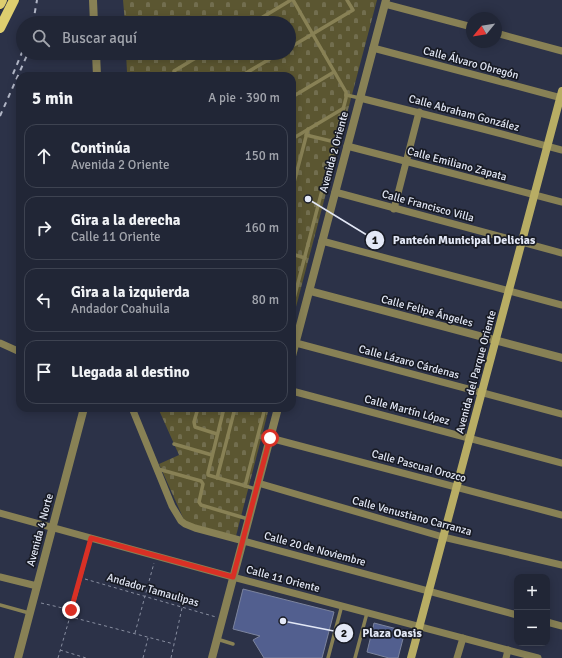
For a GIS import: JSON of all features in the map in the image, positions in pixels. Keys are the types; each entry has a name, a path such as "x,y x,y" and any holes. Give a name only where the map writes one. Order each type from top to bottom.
{"main road":[{"path":"0,4 2,0"},
{"path":"0,28 14,0"},
{"name":"Avenida del Parque Oriente","path":"411,658 561,96"}],"street":[{"path":"93,0 94,16"},
{"path":"385,2 466,25"},
{"name":"Avenida 2 Oriente","path":"296,343 385,2"},
{"path":"502,35 562,51"},
{"name":"Calle Álvaro Obregón","path":"373,48 561,96"},
{"path":"96,60 97,72"},
{"name":"Calle Abraham González","path":"360,98 562,150"},
{"path":"394,208 419,112"},
{"name":"Calle Emiliano Zapata","path":"347,146 562,202"},
{"name":"Calle Francisco Villa","path":"335,192 562,253"},
{"path":"322,241 562,305"},
{"name":"Calle Felipe Ángeles","path":"310,291 562,358"},
{"path":"0,343 16,350"},
{"name":"Calle Lázaro Cárdenas","path":"296,343 562,414"},
{"name":"Calle Martín López","path":"296,392 562,464"},
{"name":"Avenida 4 Norte","path":"18,658 83,412"},
{"name":"Calle 20 de Noviembre","path":"134,412 172,506 181,521 185,524 428,592 514,614"},
{"path":"212,658 277,412"},
{"name":"Calle Pascual Orozco","path":"270,438 562,515"},
{"name":"Calle Venustiano Carranza","path":"257,486 443,537 562,565"},
{"name":"Calle 11 Oriente","path":"0,513 538,658"},
{"path":"0,577 37,586"},
{"path":"550,623 562,626"},
{"path":"457,658 463,638"},
{"path":"506,658 508,650"}],"lane":[{"path":"265,16 292,0 346,92 344,108 296,291"},
{"path":"296,44 353,10 347,0"},
{"path":"174,72 192,60"},
{"path":"248,72 268,60"},
{"path":"296,95 334,72"},
{"path":"346,95 360,98"},
{"path":"296,136 344,108"},
{"path":"296,174 308,129"},
{"path":"306,135 335,142"},
{"path":"296,255 305,258"},
{"path":"197,412 194,422 196,427 217,434"},
{"path":"223,412 208,472 211,476 217,478 245,486 257,486"},
{"path":"217,478 234,412"},
{"path":"245,486 264,412"},
{"path":"174,444 212,454"},
{"path":"158,469 200,481 203,484 199,502 201,506 248,519"},
{"path":"70,616 91,538"},
{"path":"0,605 29,613"},
{"path":"328,658 342,606"},
{"path":"355,658 367,612"},
{"path":"217,639 233,644"}],"path":[{"path":"135,634 156,556"},
{"name":"Andador Tamaulipas","path":"80,578 222,619"},
{"path":"33,601 71,610"},
{"path":"171,658 182,607"},
{"path":"58,658 70,616 174,644"},
{"path":"144,658 148,637"},
{"path":"60,650 86,658"}],"green space":[{"path":"123,0 377,0 296,307 296,72 127,72 126,60 296,60 296,16 124,16"},
{"path":"160,412 268,412 236,536 185,522 159,464 179,455"}],"building":[{"path":"243,589 334,612 322,658 264,658 253,640 260,636 233,629"},
{"path":"374,623 405,631 398,658 389,658 367,652"}],"railway":[{"path":"34,16 37,0"},
{"path":"13,74 19,60"},
{"path":"20,72 25,60"},
{"path":"0,116 16,80"}],"place":[{"name":"Panteón Municipal Delicias","path":"308,199"},
{"name":"Plaza Oasis","path":"283,621"}],"route":[{"path":"71,610 91,538 233,577 270,438"}]}
